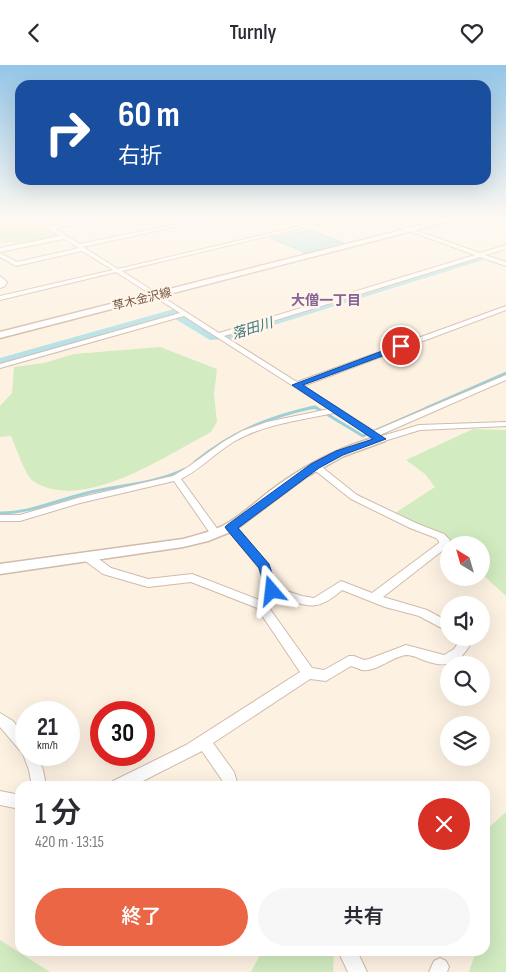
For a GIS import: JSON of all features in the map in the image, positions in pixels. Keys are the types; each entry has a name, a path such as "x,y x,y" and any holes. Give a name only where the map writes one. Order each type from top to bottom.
{"main road":[{"name":"草木金沢線","path":"0,335 296,260"}],"street":[{"path":"11,260 16,263 27,260"},
{"path":"100,260 377,437 419,428 506,424"},
{"path":"0,299 163,260"},
{"path":"218,335 463,260"},
{"path":"0,278 4,282 0,286"},
{"path":"297,385 506,308"},
{"path":"0,366 186,314"},
{"path":"0,569 24,564 183,543 216,534 231,527 315,466 339,453 506,377"},
{"path":"0,518 20,518 78,501 176,478 193,470 232,440 253,429 302,416 336,410"},
{"path":"315,466 354,497 414,526 440,535 445,540 443,545 424,557 414,568 374,598"},
{"path":"176,478 216,534"},
{"path":"231,527 264,567 272,591"},
{"path":"88,557 107,571 148,583 178,578 192,578 261,605 308,673"},
{"path":"272,591 305,602 314,603 331,595 340,585 401,608 423,613 440,622"},
{"path":"261,605 272,591"},
{"path":"128,781 191,750 308,673 326,676 349,661 363,665 370,664 406,649 433,660 448,659 460,651 462,646"},
{"path":"0,719 8,725 15,734"},
{"path":"204,742 230,781"},
{"path":"34,766 39,781"},
{"path":"0,798 15,801"},
{"path":"350,956 358,972"}],"green space":[{"path":"160,347 217,369 214,394 217,422 211,432 148,467 98,486 74,491 52,489 32,480 23,466 11,436 0,437 0,406 12,393 14,367 44,363 74,354"},
{"path":"473,429 506,430 506,596 490,581 490,536 442,536 395,513 435,487 425,474 406,460"},
{"path":"506,812 506,972 469,972 474,956 490,956 490,826"},
{"path":"0,940 15,950 15,956 25,956 50,972 0,972"},
{"path":"259,956 334,956 333,972 251,972"}],"waterway":[{"name":"落田川","path":"0,363 174,313 215,337 229,335 471,260"},
{"path":"426,408 506,373"},
{"path":"317,408 363,436 429,407"},
{"path":"195,462 222,442 251,427 310,408"},
{"path":"310,408 317,408"},
{"path":"0,513 44,506 87,493 161,478 185,469"}],"district":[{"name":"大僧一丁目","path":"326,300"}],"route":[{"path":"272,591 269,577 264,567 231,527 286,485 315,466 339,453 381,439 297,385 401,346"}]}
